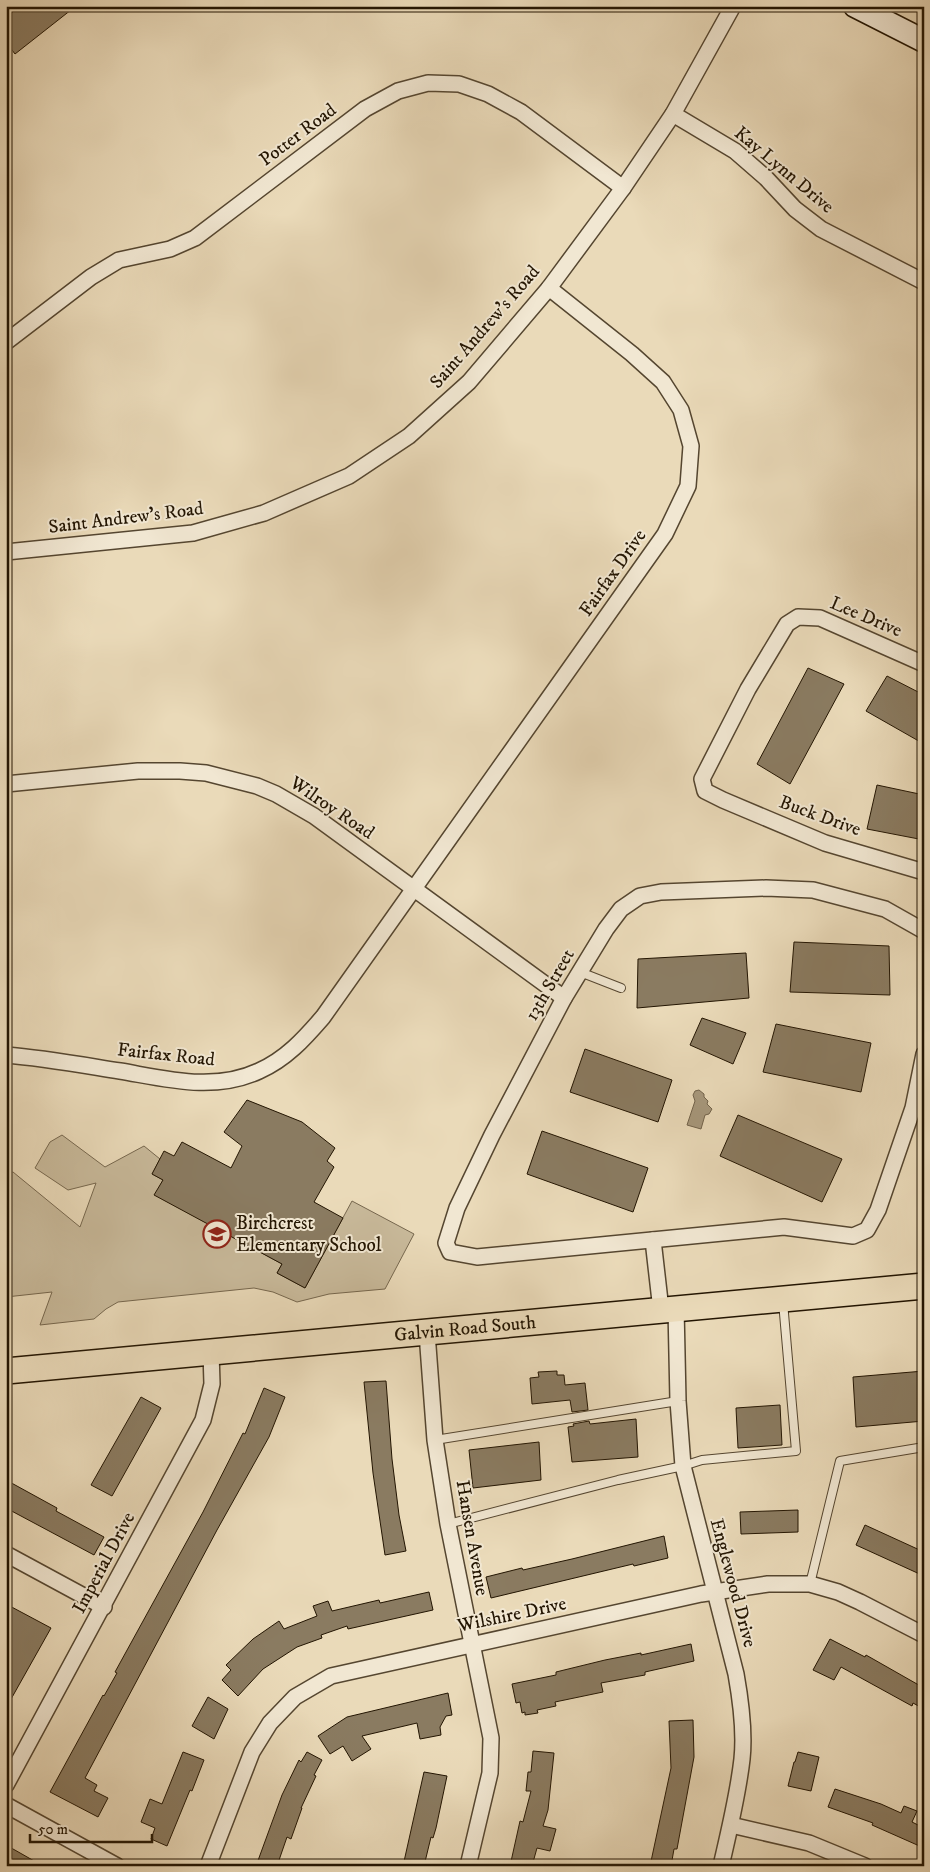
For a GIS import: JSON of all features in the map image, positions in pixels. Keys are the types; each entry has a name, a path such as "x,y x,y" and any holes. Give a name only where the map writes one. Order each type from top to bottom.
{"main road":[{"path":"855,6 924,41"},
{"name":"Galvin Road South","path":"6,1370 427,1333 924,1286"}],"street":[{"name":"Saint Andrew's Road","path":"6,552 194,533 264,514 349,476 409,436 469,382 548,288 623,188 673,114 732,6"},
{"name":"Potter Road","path":"6,342 91,277 119,260 170,249 194,238 365,109 398,91 428,83 459,84 488,94 521,112 623,188"},
{"name":"Kay Lynn Drive","path":"673,114 735,151 766,178 794,209 821,229 924,282"},
{"name":"Fairfax Drive","path":"414,889 665,534 688,486 691,446 681,410 663,382 632,354 548,288"},
{"name":"Lee Drive","path":"705,791 702,779 759,671 787,624 798,617 820,618 924,664"},
{"name":"Wilroy Road","path":"6,784 161,770 206,772 257,786 294,803 314,816 564,998"},
{"name":"Buck Drive","path":"705,791 826,843 924,872"},
{"name":"13th Street","path":"653,1240 477,1258 450,1252 446,1243 457,1208 492,1136 564,998 621,908 640,896 675,891 766,888 813,890 885,909 924,931"},
{"name":"Fairfax Road","path":"6,1055 195,1083 214,1083 231,1080 259,1071 293,1050 323,1017 414,889"},
{"path":"653,1240 784,1227 853,1236 867,1230 878,1210 913,1108 924,1054"},
{"name":"Englewood Drive","path":"653,1240 668,1309 683,1466 736,1674 742,1707 742,1758 721,1866"},
{"name":"Hansen Avenue","path":"427,1333 436,1440 448,1524 491,1738 490,1773 468,1866"},
{"name":"Imperial Drive","path":"6,1785 104,1607 203,1420 212,1384 211,1352"},
{"path":"6,1554 104,1607"},
{"name":"Wilshire Drive","path":"208,1866 252,1752 270,1723 294,1697 331,1676 714,1591 768,1584 810,1584 838,1592 924,1636"},
{"path":"6,1806 117,1866"},
{"path":"730,1825 809,1843 865,1866"}],"lane":[{"path":"580,972 621,988"},
{"path":"448,1524 702,1460 796,1451 782,1298"},
{"path":"436,1440 678,1401"},
{"path":"810,1584 840,1461 924,1447"}],"shaded area":[{"path":"699,1090 704,1094 708,1101 707,1104 712,1109 709,1114 705,1115 701,1129 687,1125 695,1101 693,1095 695,1091"},
{"path":"62,1135 105,1167 144,1146 160,1159 152,1174 163,1180 155,1195 282,1264 277,1273 305,1288 352,1201 414,1234 385,1289 329,1294 297,1302 273,1292 254,1288 118,1302 94,1319 40,1325 52,1292 6,1297 6,1173 13,1172 80,1227 96,1183 68,1190 35,1168 50,1142"}],"building":[{"path":"6,6 76,6 15,54 6,42"},
{"path":"808,668 844,684 790,784 757,764"},
{"path":"887,676 924,695 924,744 866,711"},
{"path":"877,785 924,795 924,840 867,829"},
{"path":"794,942 889,946 890,995 790,992"},
{"path":"746,953 749,998 637,1008 638,959"},
{"path":"702,1018 746,1033 733,1064 690,1045"},
{"path":"776,1024 871,1043 861,1092 763,1072"},
{"path":"585,1049 672,1080 658,1122 570,1092"},
{"path":"247,1100 302,1122 335,1148 327,1161 334,1167 314,1202 343,1218 305,1288 277,1273 282,1264 154,1195 163,1180 152,1174 164,1151 174,1156 182,1142 231,1168 242,1146 224,1132"},
{"path":"738,1115 842,1159 822,1202 720,1156"},
{"path":"542,1131 648,1168 633,1212 527,1174"},
{"path":"557,1371 557,1375 564,1375 565,1385 585,1383 588,1410 572,1412 570,1400 532,1404 530,1378 539,1377 538,1372"},
{"path":"924,1371 924,1421 856,1427 853,1377"},
{"path":"386,1381 392,1459 399,1515 406,1551 385,1555 373,1473 364,1382"},
{"path":"264,1388 285,1397 269,1437 217,1530 85,1778 97,1785 94,1791 108,1798 98,1817 50,1792 117,1673 115,1672 203,1512 243,1433 245,1434"},
{"path":"141,1397 161,1408 112,1496 91,1485"},
{"path":"780,1405 782,1445 738,1448 736,1408"},
{"path":"636,1419 638,1457 572,1462 568,1427 574,1426 573,1424 589,1421 590,1424"},
{"path":"539,1442 541,1480 473,1488 469,1450"},
{"path":"6,1480 57,1508 56,1511 104,1537 94,1555 6,1508"},
{"path":"798,1510 798,1532 741,1534 740,1512"},
{"path":"865,1525 924,1552 924,1576 856,1545"},
{"path":"664,1536 668,1558 634,1566 633,1564 491,1598 486,1577 572,1559"},
{"path":"429,1592 433,1610 348,1629 347,1626 321,1635 322,1638 297,1647 263,1669 238,1696 222,1680 231,1670 226,1665 253,1639 279,1621 284,1629 317,1616 313,1606 328,1601 332,1611 379,1600 380,1603"},
{"path":"6,1604 51,1628 6,1708"},
{"path":"830,1639 865,1657 866,1655 924,1688 924,1709 913,1703 912,1706 841,1667 834,1680 813,1670"},
{"path":"691,1644 694,1661 645,1672 645,1675 601,1683 603,1692 555,1702 556,1706 537,1710 538,1713 525,1715 525,1712 522,1713 520,1702 516,1703 512,1684 556,1675 556,1672 605,1660 641,1653 641,1655"},
{"path":"448,1693 452,1715 446,1716 440,1727 441,1735 420,1739 417,1723 362,1736 371,1749 352,1761 343,1746 330,1754 318,1736 347,1717"},
{"path":"208,1697 228,1709 214,1739 192,1726"},
{"path":"693,1720 694,1757 677,1849 674,1849 671,1866 650,1866 671,1768 669,1721"},
{"path":"533,1751 554,1753 548,1810 543,1826 556,1829 550,1851 537,1848 532,1866 510,1866 520,1821 523,1822 531,1791 526,1791 528,1772 531,1772"},
{"path":"183,1752 204,1760 167,1846 151,1839 155,1828 141,1822 150,1799 162,1804"},
{"path":"307,1752 322,1760 301,1808 291,1839 287,1837 277,1866 256,1866 282,1795 299,1760 301,1762"},
{"path":"798,1752 819,1757 811,1791 788,1786"},
{"path":"424,1772 447,1776 436,1828 433,1838 431,1837 424,1866 403,1866"},
{"path":"835,1789 881,1804 901,1813 904,1806 917,1811 912,1822 924,1828 924,1848 872,1825 873,1823 828,1807"},
{"path":"6,1845 43,1866 6,1866"}],"place":[{"name":"Birchcrest Elementary School","path":"217,1234"}]}
